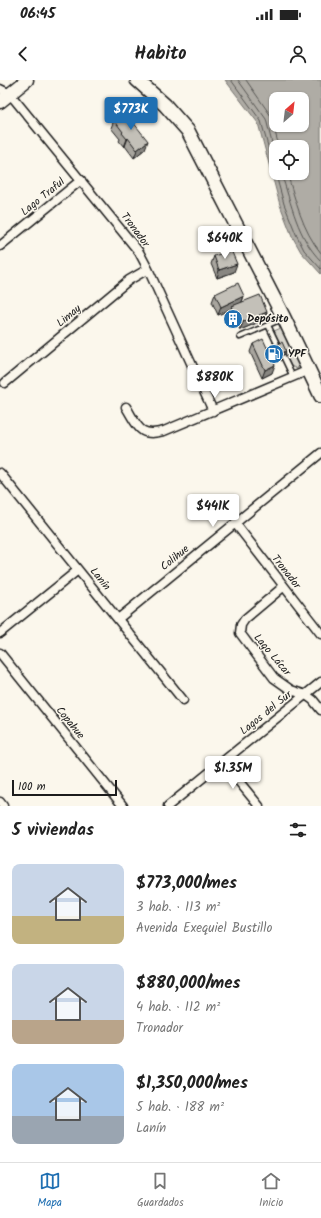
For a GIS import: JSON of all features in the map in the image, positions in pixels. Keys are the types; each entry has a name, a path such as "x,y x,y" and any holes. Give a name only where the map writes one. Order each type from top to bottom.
{"main road":[{"path":"0,102 5,91 27,80"},
{"path":"137,80 165,105 188,131 284,318 321,396"}],"street":[{"name":"Tronador","path":"5,91 132,242 148,268 213,411"},
{"name":"Lago Traful","path":"0,246 81,180"},
{"name":"Limay","path":"5,383 129,280 148,268"},
{"path":"126,407 140,428 145,433 152,434 213,411 309,370"},
{"name":"Colihue","path":"118,619 321,453"},
{"name":"Lanín","path":"0,473 183,700"},
{"name":"Tronador","path":"235,523 283,587 321,634"},
{"path":"0,633 78,570"},
{"name":"Lago Lácar","path":"283,587 245,619 241,625 240,633 274,678 291,690 306,694"},
{"name":"Copahue","path":"0,653 123,806"},
{"name":"Lagos del Sur","path":"168,806 321,682"},
{"path":"306,694 321,710"},
{"path":"223,762 259,806"},
{"path":"0,802 3,806"}],"lane":[{"path":"240,337 284,318"},
{"path":"268,325 293,378"}],"shaded area":[{"path":"281,328 299,365 297,369 291,366 274,331"}],"water":[{"path":"225,80 321,80 321,274 301,252 292,236 280,205 273,180 309,180 309,140 269,140 269,164 258,123"}],"building":[{"path":"125,112 148,141 137,150 122,133 123,132 114,120"},
{"path":"231,250 237,264 219,270 214,256"},
{"path":"238,283 244,296 221,307 215,294"},
{"path":"260,295 267,312 243,322 240,315 236,316 232,306"},
{"path":"263,339 275,365 265,370 253,344"},
{"path":"282,342 286,351 272,358 268,349"}],"place":[{"name":"Depósito","path":"233,319"},
{"name":"YPF","path":"274,354"}]}
